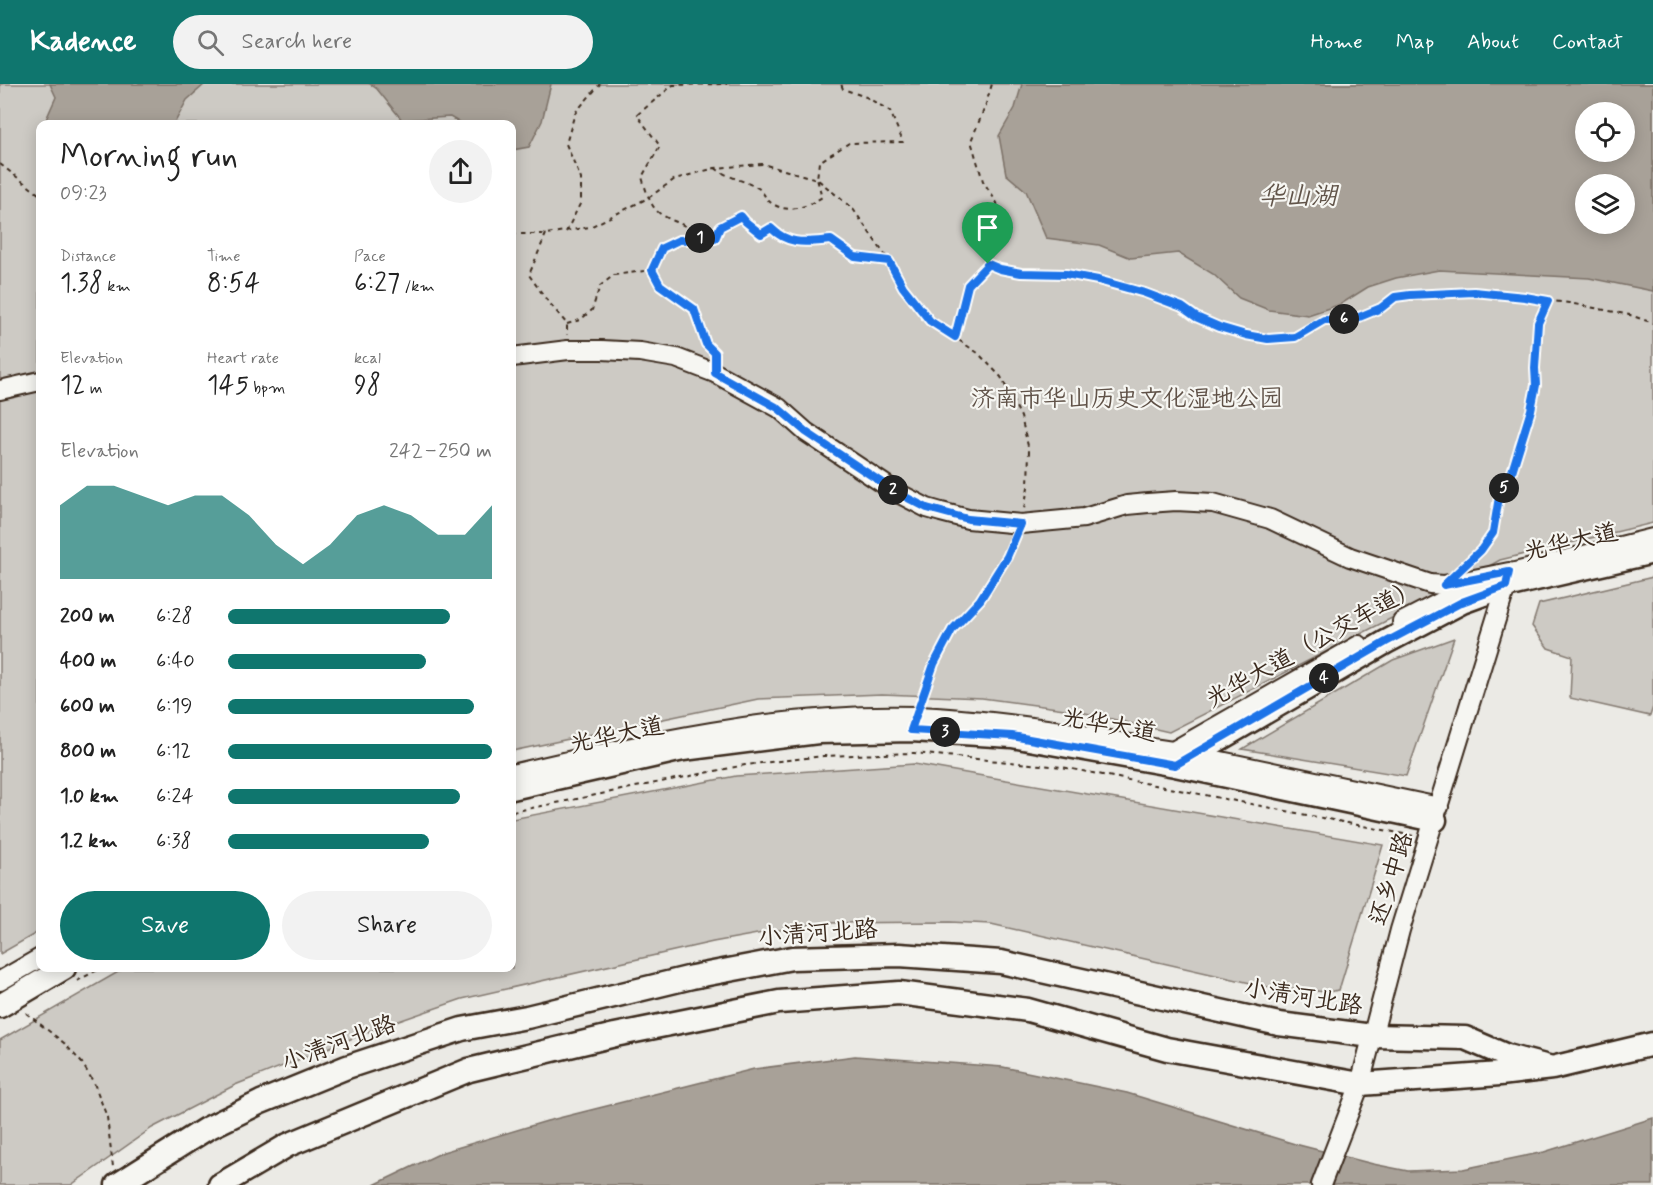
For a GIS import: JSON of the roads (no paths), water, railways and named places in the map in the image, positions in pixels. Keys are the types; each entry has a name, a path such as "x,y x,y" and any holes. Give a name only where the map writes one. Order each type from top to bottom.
{"main road":[{"name":"光华大道","path":"516,787 683,749 818,732 911,730 1012,736 1180,757 1386,642 1508,579 1653,552"},
{"path":"1180,757 1434,822"},
{"name":"小清河北路","path":"115,1179 261,1102 347,1067 462,1029 527,1017 692,977 792,958 899,955 1001,962 1279,1024 1372,1036 1465,1038 1508,1056 1552,1068"},
{"path":"0,1006 57,972"},
{"name":"小清河北路","path":"220,1185 288,1145 469,1070 615,1035 778,1002 899,993 1028,1010 1167,1049 1360,1084 1552,1068 1653,1044"}],"street":[{"path":"516,356 568,350 640,352 676,358 715,373 778,408 806,432 896,492 927,508 968,519 1021,524 1084,518 1137,504 1176,501 1213,503 1270,519 1350,557 1430,584 1444,585 1508,579 1653,538"},
{"path":"0,390 36,382"},
{"name":"还乡中路","path":"1321,1185 1360,1084 1400,930 1508,579"},
{"path":"516,773 623,748 779,721 916,716 999,722 1180,757"},
{"path":"0,981 36,960"}],"water":[{"path":"50,84 205,84 187,100 176,120 46,120 56,97"},
{"path":"370,84 551,84 542,121 529,147 516,149 516,120 455,120 450,117 402,120 377,89"},
{"name":"华山湖","path":"1022,84 1653,84 1653,291 1589,278 1439,270 1396,278 1368,287 1341,304 1308,315 1269,310 1239,298 1213,274 1178,253 1131,258 1099,245 1046,238 1026,191 1006,174 999,136 1015,108"},
{"path":"855,1056 1003,1067 1127,1093 1295,1144 1408,1171 1463,1169 1544,1152 1653,1118 1653,1185 374,1185 443,1152 547,1121 754,1069"}],"park label":[{"name":"济南市华山历史文化湿地公园","path":"1127,399"}]}
